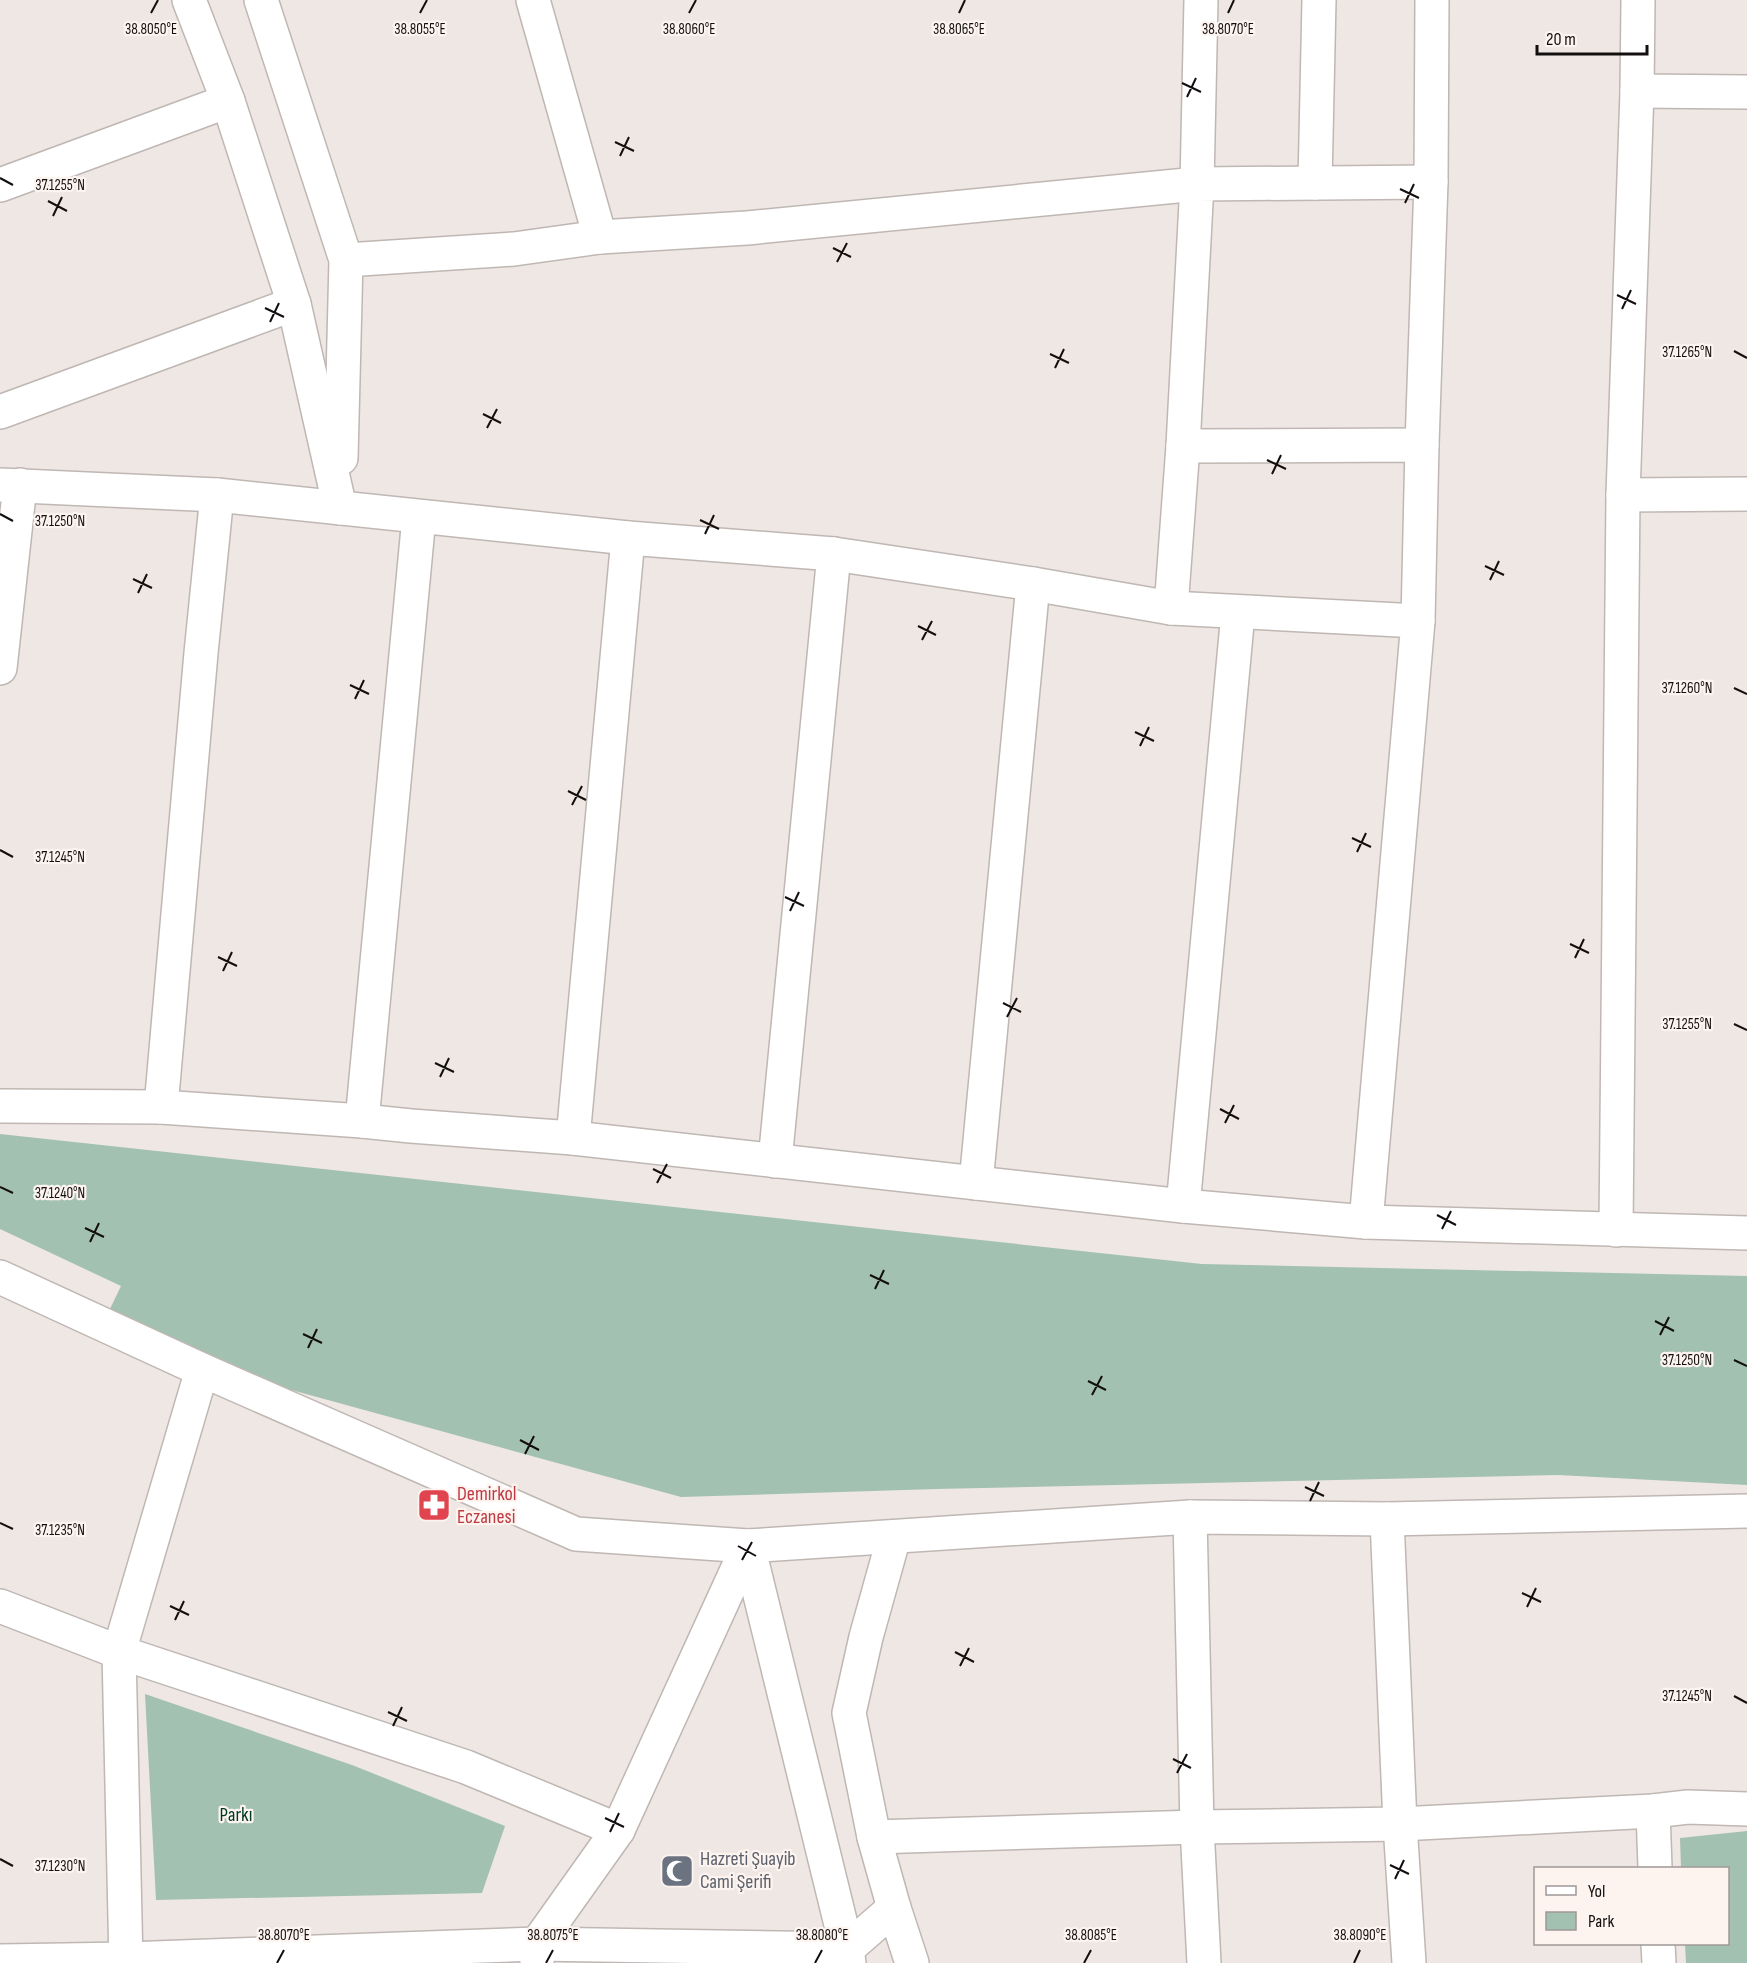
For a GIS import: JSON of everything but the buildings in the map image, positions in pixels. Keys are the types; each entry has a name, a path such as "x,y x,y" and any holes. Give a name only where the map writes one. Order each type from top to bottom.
{"street":[{"path":"189,0 228,101 294,304 340,508"},
{"path":"261,0 346,260 340,508"},
{"path":"533,0 600,237"},
{"path":"1171,608 1183,446 1197,184 1201,0"},
{"path":"1315,183 1318,0"},
{"path":"1366,1222 1418,621 1431,182 1432,0"},
{"path":"1616,1230 1623,495 1638,0"},
{"path":"1637,91 1747,92"},
{"path":"0,185 228,101"},
{"path":"346,260 514,249 600,237 747,228 1197,184 1431,182"},
{"path":"0,412 294,304"},
{"path":"1183,446 1422,445"},
{"path":"0,668 10,485 217,495 628,538 834,554 1033,584 1171,608 1418,621"},
{"path":"1623,495 1747,494"},
{"path":"161,1107 217,495"},
{"path":"362,1120 419,517"},
{"path":"573,1138 628,538"},
{"path":"775,1161 834,554"},
{"path":"976,1184 1033,584"},
{"path":"1183,1206 1238,613"},
{"path":"0,1106 161,1107 362,1120 411,1126 573,1138 1183,1206 1366,1222 1747,1233"},
{"path":"0,1277 202,1370 576,1534 748,1546 1190,1518 1387,1519 1747,1511"},
{"path":"126,1961 119,1652 202,1370"},
{"path":"1190,1518 1197,1827 1204,1963"},
{"path":"1387,1519 1400,1824 1409,1963"},
{"path":"894,1537 866,1637 849,1713 874,1837 912,1963"},
{"path":"537,1954 618,1830 748,1546"},
{"path":"748,1546 848,1956"},
{"path":"0,1606 119,1652 465,1767 618,1830"},
{"path":"874,1837 1197,1827 1400,1824 1653,1811 1688,1807 1747,1809"},
{"path":"1653,1811 1655,1867"},
{"path":"0,1961 537,1954 848,1956 894,1908"},
{"path":"1658,1945 1659,1963"}],"green space":[{"path":"0,1134 1202,1264 1747,1276 1747,1485 1558,1475 681,1497 266,1383 108,1313 121,1286 0,1229"},
{"name":"Parkı","path":"145,1694 352,1765 505,1826 482,1893 156,1900"},
{"path":"1747,1831 1747,1963 1686,1963 1685,1945 1729,1945 1729,1867 1681,1867 1680,1838"}],"place":[{"name":"Demirkol Eczanesi","path":"434,1505"},
{"name":"Hazreti Şuayib Cami Şerifi","path":"677,1871"}]}
